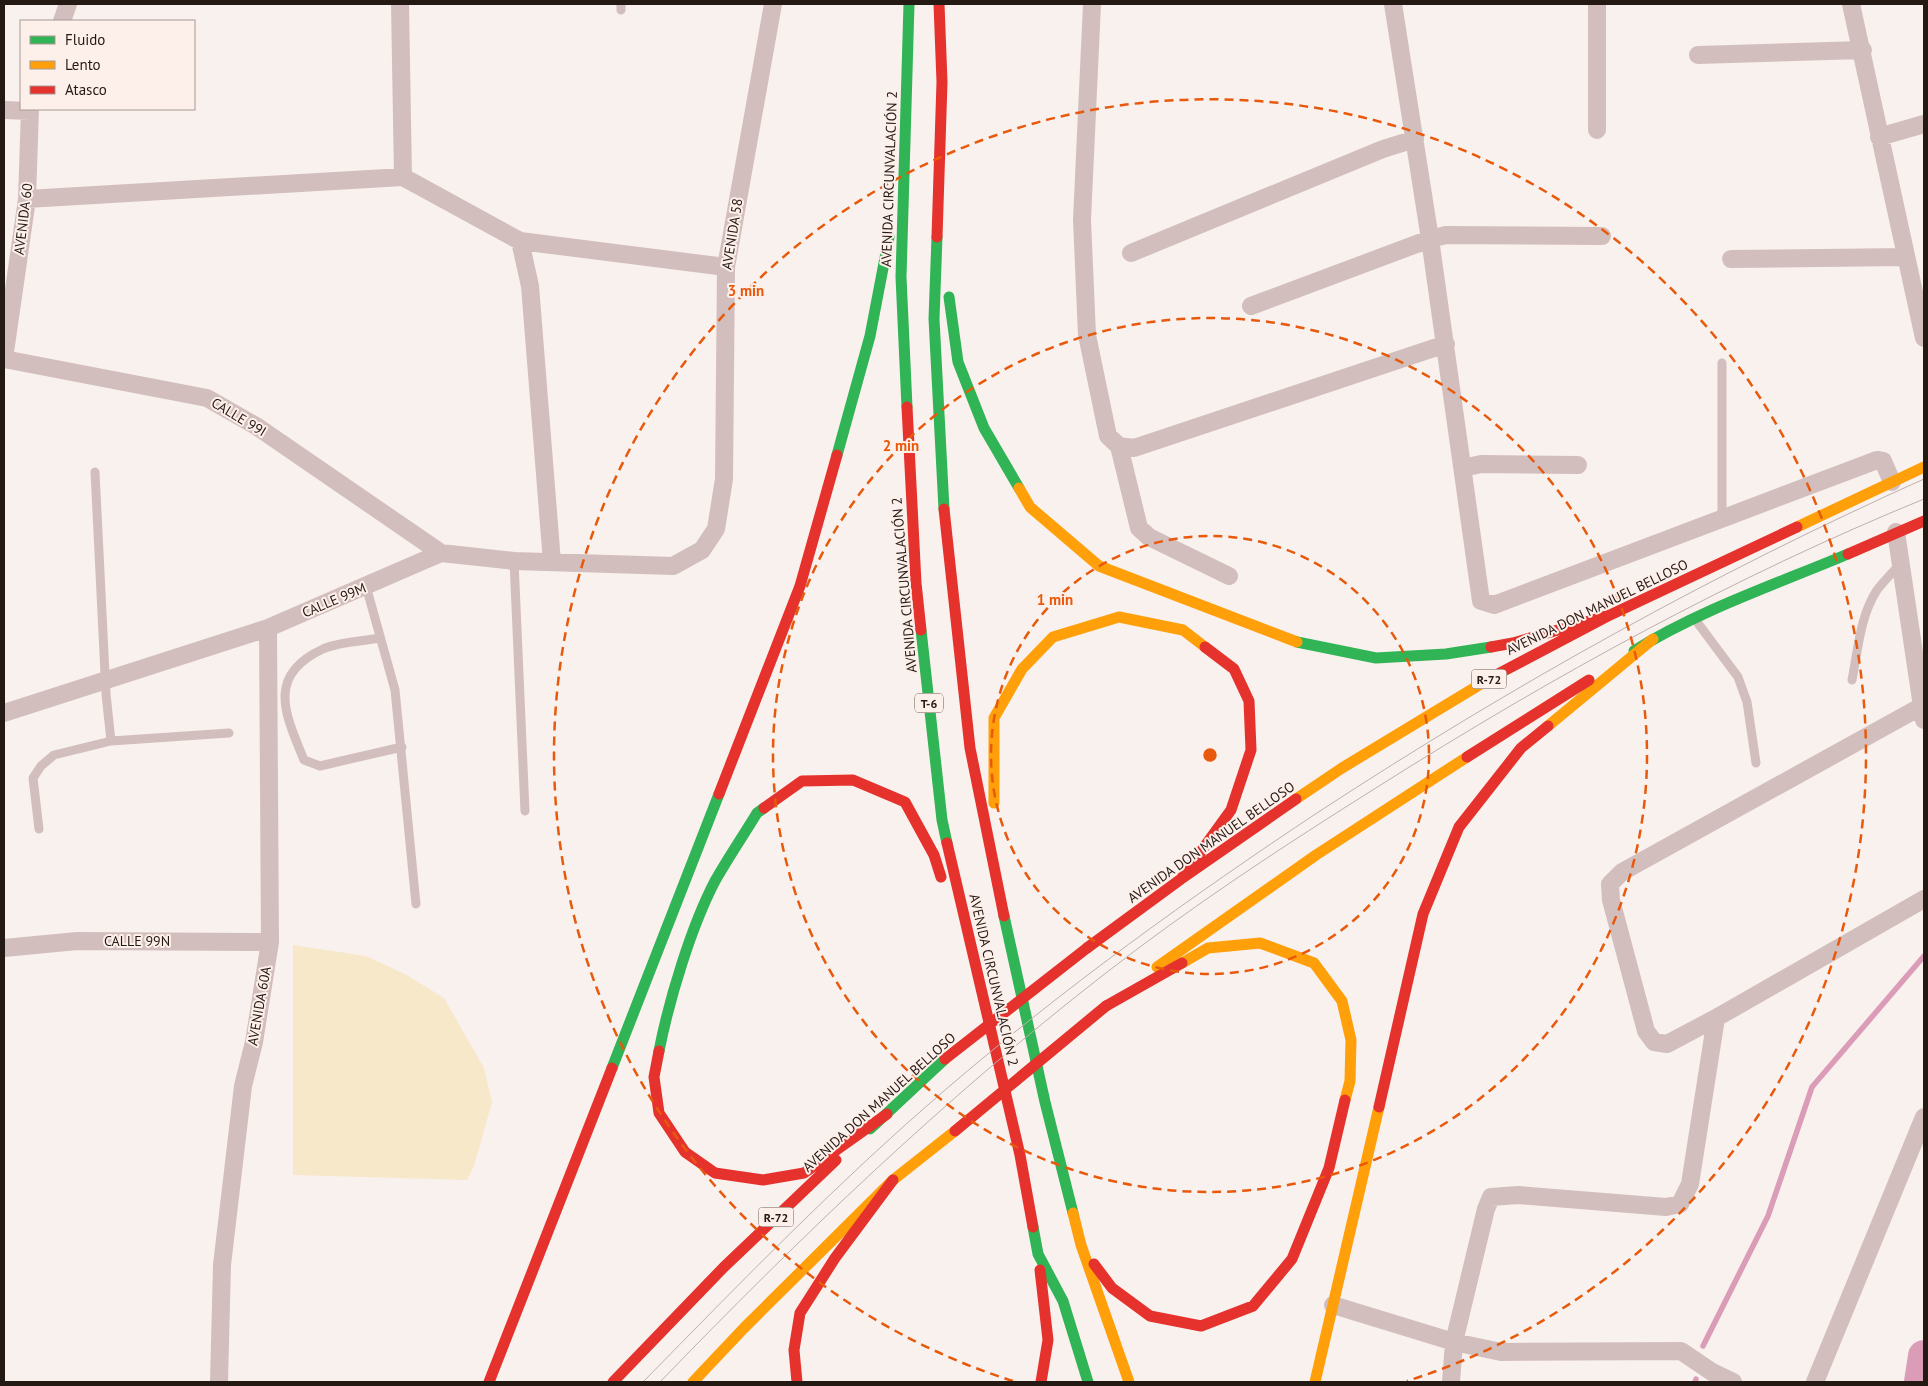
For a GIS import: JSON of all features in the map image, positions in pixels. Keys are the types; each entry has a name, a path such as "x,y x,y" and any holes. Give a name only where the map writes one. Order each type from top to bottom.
{"main road":[{"name":"AVENIDA CIRCUNVALACIÓN 2","path":"909,4 901,277 916,583 942,820 1020,1155 1038,1254 1063,1301 1088,1382"},
{"name":"AVENIDA CIRCUNVALACIÓN 2","path":"940,4 942,82 934,319 944,523 970,748 1045,1102 1080,1245 1129,1382"},
{"path":"489,1382 800,586 870,336 904,154"},
{"path":"938,218 958,362 984,428 1030,507 1099,566 1297,642 1376,658 1446,654 1513,643 1610,615"},
{"name":"AVENIDA DON MANUEL BELLOSO","path":"613,1382 724,1267 946,1059 1087,948 1181,879 1342,768 1504,670 1610,615 1924,466"},
{"path":"693,1382 744,1328 893,1180 1106,1006 1229,912 1378,812 1653,639 1695,619 1924,521"},
{"path":"994,865 994,718 1022,669 1053,637 1119,617 1183,630 1234,669 1248,701 1251,750 1231,810 1181,879"},
{"path":"1315,1382 1423,914 1459,827 1521,748 1653,639"},
{"path":"887,1114 804,1173 763,1180 715,1173 685,1152 659,1113 654,1078 664,1024 690,943 715,882 757,813 802,781 853,780 905,802 934,855 983,1000"},
{"path":"1080,1245 1112,1288 1150,1316 1201,1326 1253,1306 1292,1259 1329,1168 1350,1081 1351,1040 1342,1001 1314,963 1260,943 1208,948 1106,1006"},
{"path":"797,1382 794,1350 800,1314 836,1258 893,1180"},
{"path":"1038,1254 1048,1340 1040,1382"}],"street":[{"path":"62,20 68,4"},
{"path":"400,4 403,177"},
{"name":"AVENIDA 58","path":"552,562 673,566 702,550 716,529 724,479 726,267 773,4"},
{"path":"1092,4 1082,220 1087,335 1108,436 1119,446 1139,528 1149,537 1229,576"},
{"path":"1393,4 1446,344 1481,601 1494,605 1877,460 1884,461 1892,482"},
{"path":"1597,130 1598,4"},
{"path":"1851,4 1924,337"},
{"path":"1698,55 1862,50"},
{"path":"4,110 30,110"},
{"name":"AVENIDA 60","path":"4,359 27,199 30,110"},
{"path":"1879,136 1924,124"},
{"path":"1131,253 1365,157 1415,139"},
{"path":"27,199 403,177 520,241 726,267"},
{"path":"1251,306 1430,239 1446,235 1602,236"},
{"path":"441,553 514,561 552,562 530,286 520,241"},
{"path":"1731,259 1906,257"},
{"path":"1119,446 1134,448 1446,344"},
{"name":"CALLE 99I","path":"4,359 206,398 256,426 441,553"},
{"path":"1463,468 1480,464 1578,465"},
{"path":"1896,532 1922,685 1923,713 1622,872 1610,884 1611,900 1646,1031 1654,1042 1667,1044 1924,900"},
{"name":"CALLE 99M","path":"4,713 268,628 441,553"},
{"name":"AVENIDA 60A","path":"219,1382 222,1265 243,1086 254,1042 270,942 268,628"},
{"name":"CALLE 99N","path":"4,948 77,941 270,942"},
{"path":"1451,1382 1454,1342 1486,1209 1491,1197 1518,1195 1666,1207 1680,1204 1690,1184 1716,1018"},
{"path":"1815,1382 1924,1117"},
{"path":"1333,1305 1454,1342 1501,1352 1681,1351 1712,1372 1733,1382"}],"lane":[{"path":"1722,362 1722,519"},
{"path":"95,472 105,679 111,741"},
{"path":"514,561 526,811"},
{"path":"1852,680 1862,626 1867,613 1877,590 1901,563"},
{"path":"366,586 395,690 416,904"},
{"path":"1695,619 1738,677 1747,702 1756,763"},
{"path":"380,638 324,648 294,668 285,686 288,722 304,760 320,766 402,747"},
{"path":"39,829 34,778 41,766 54,755 111,741 229,733"}],"shaded area":[{"path":"293,945 366,956 405,974 444,998 484,1068 492,1102 474,1166 467,1180 293,1175"}],"waterway":[{"path":"1703,1346 1768,1216 1812,1087 1924,956"},
{"path":"1920,1382 1924,1356"}],"tram line":[{"path":"643,1382 829,1196 945,1090 1036,1015 1128,944 1176,910 1320,811 1466,719 1541,675 1691,592 1846,515 1924,479"},
{"path":"660,1382 765,1275 929,1121 1043,1023 1135,950 1204,901 1379,786 1578,667 1645,630 1783,561 1924,499"}],"traffic: fast":[{"path":"907,407 901,277 909,4"},
{"path":"837,455 870,336 889,237"},
{"path":"937,237 934,319 944,509"},
{"path":"949,297 958,362 984,428 1019,488"},
{"path":"1634,651 1711,610 1848,554"},
{"path":"921,630 942,820 947,843"},
{"path":"1297,642 1376,658 1446,654 1491,647"},
{"path":"612,1068 719,794"},
{"path":"659,1051 682,964 706,899 720,872 757,813 764,808"},
{"path":"1004,916 1045,1102 1073,1213"},
{"path":"870,1129 945,1059"},
{"path":"1033,1227 1038,1254 1063,1301 1088,1382"}],"traffic: slow":[{"path":"1797,527 1924,467"},
{"path":"1019,488 1030,507 1099,566 1297,642"},
{"path":"994,803 994,718 1022,669 1053,637 1119,617 1183,630 1205,647"},
{"path":"1548,726 1653,639"},
{"path":"1296,799 1342,768 1494,676"},
{"path":"1157,967 1316,855 1467,757"},
{"path":"1182,963 1208,948 1260,943 1314,963 1342,1001 1351,1040 1350,1081 1345,1100"},
{"path":"1315,1382 1379,1107"},
{"path":"693,1382 744,1328 893,1180 955,1131"},
{"path":"1073,1213 1081,1245 1129,1382"}],"traffic: jam":[{"path":"937,237 942,82 939,4"},
{"path":"907,407 916,583 921,630"},
{"path":"719,794 800,586 837,455"},
{"path":"944,509 970,748 1004,916"},
{"path":"1848,554 1924,521"},
{"path":"1494,676 1610,615 1797,527"},
{"path":"1491,647 1513,643 1610,615"},
{"path":"1181,879 1231,810 1251,750 1249,701 1234,669 1205,647"},
{"path":"1467,757 1589,680"},
{"path":"1379,1107 1423,914 1459,827 1521,748 1548,726"},
{"path":"764,808 802,781 853,780 905,802 934,855 941,877"},
{"path":"1087,948 1181,879 1296,799"},
{"path":"947,843 1020,1155 1033,1227"},
{"path":"945,1059 1087,948"},
{"path":"1106,1006 1182,963"},
{"path":"955,1131 1106,1006"},
{"path":"659,1051 654,1077 659,1113 685,1152 715,1173 763,1180 804,1173 887,1114"},
{"path":"489,1382 612,1068"},
{"path":"1094,1264 1112,1288 1150,1316 1201,1326 1253,1306 1292,1259 1329,1168 1345,1100"},
{"path":"613,1382 724,1267 836,1160"},
{"path":"797,1382 794,1350 800,1313 835,1258 893,1180"},
{"path":"1040,1270 1048,1340 1041,1382"}]}
